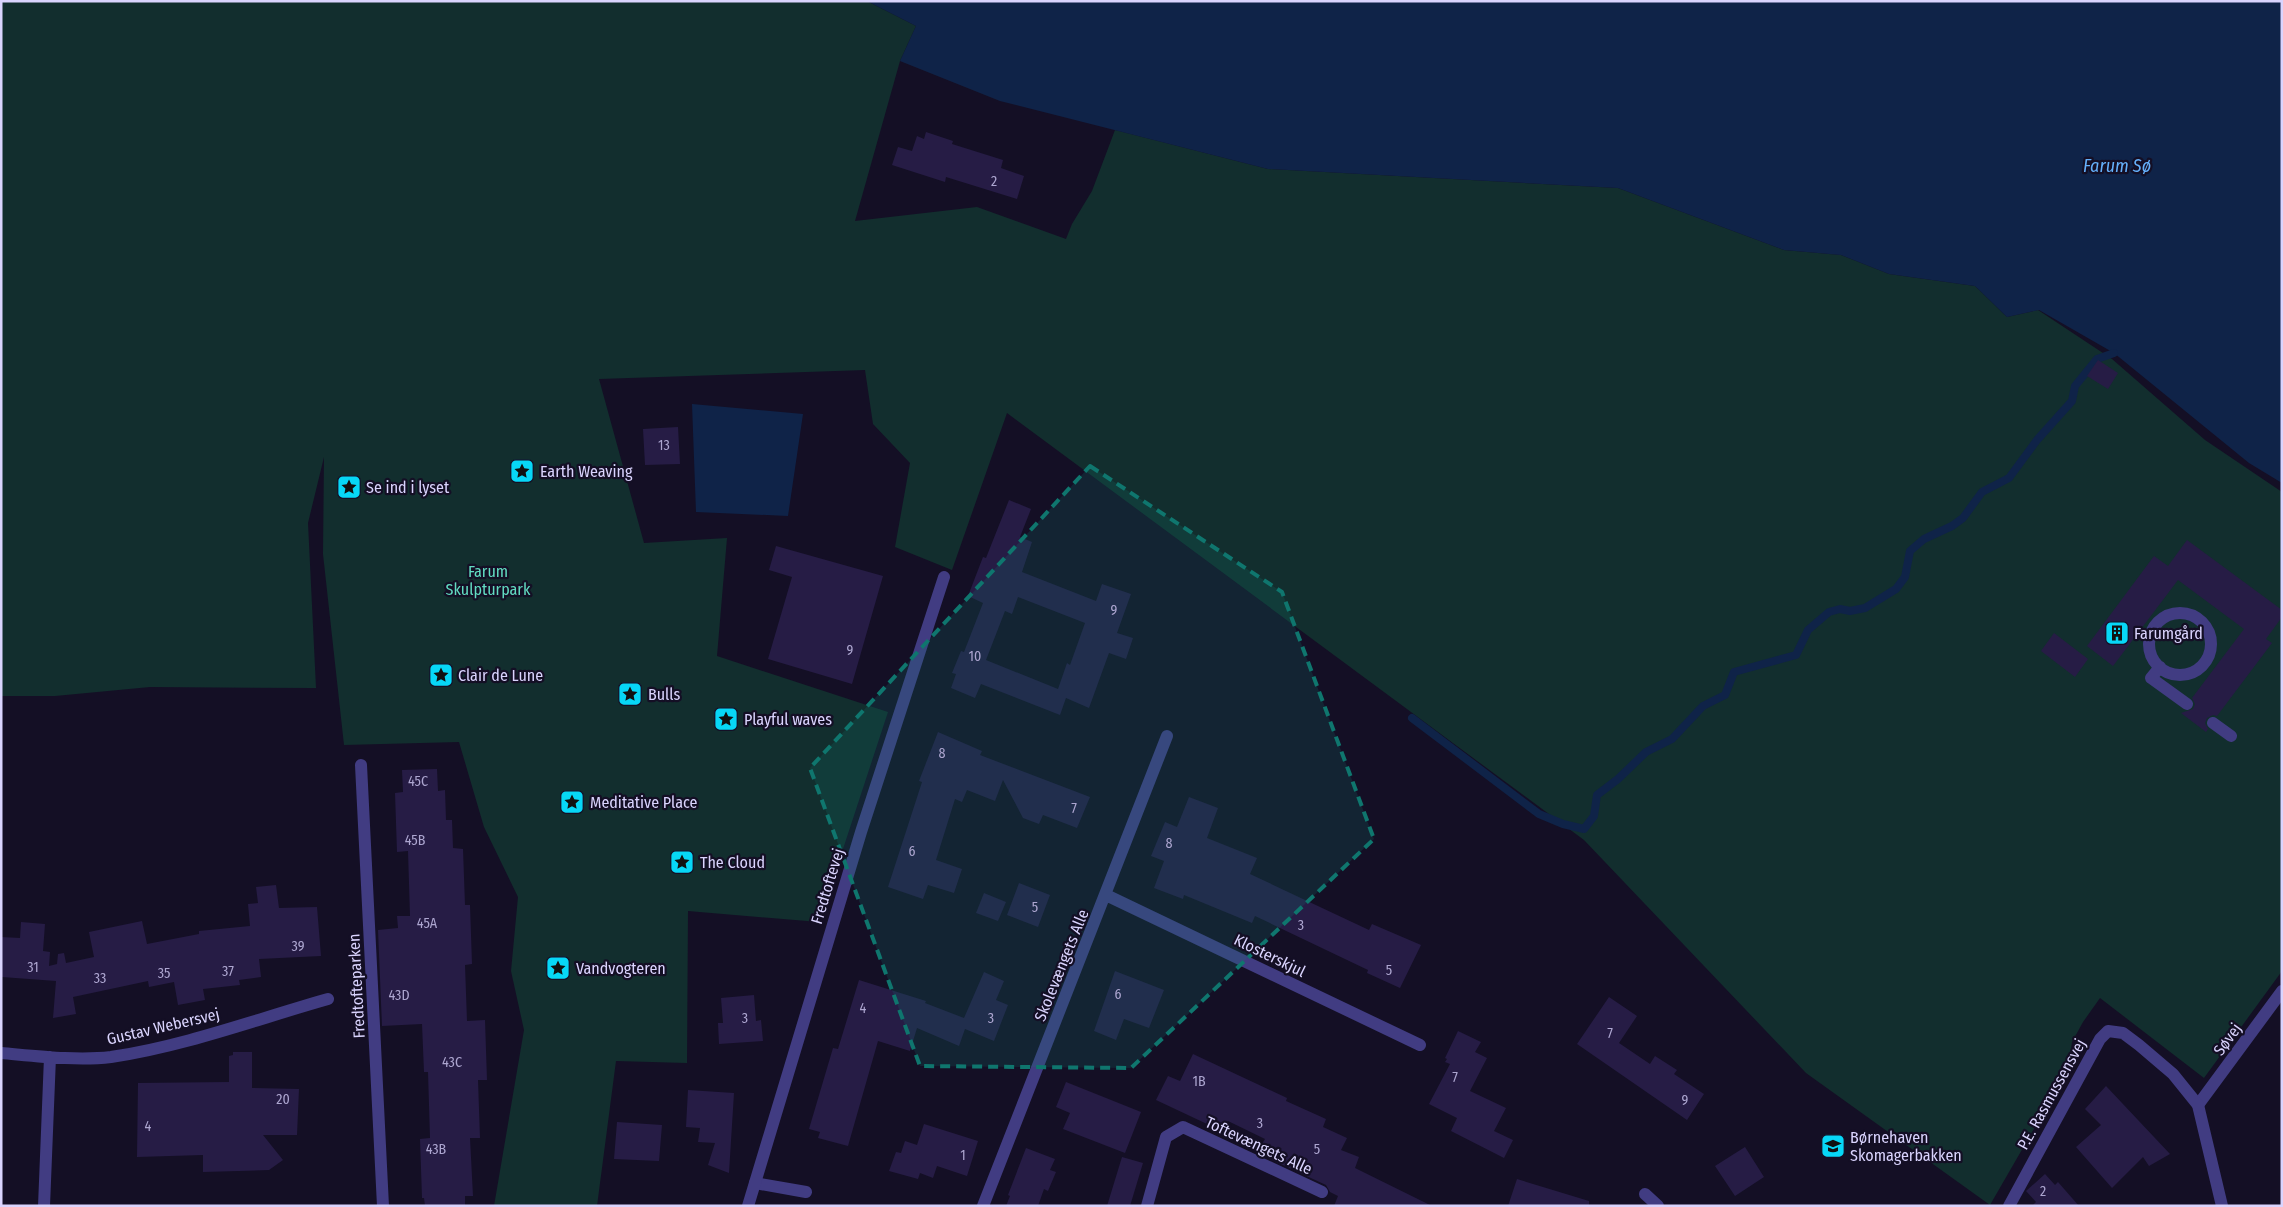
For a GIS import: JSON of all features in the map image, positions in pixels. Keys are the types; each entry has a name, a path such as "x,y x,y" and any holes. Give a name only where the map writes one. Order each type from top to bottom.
{"street":[{"name":"Fredtoftevej","path":"748,1206 861,832 944,577"},
{"path":"2184,612 2201,619 2211,634 2212,652 2202,668 2186,676 2167,674 2160,667 2154,662 2148,645 2153,627 2166,615 2184,612"},
{"path":"2160,667 2151,678 2187,704"},
{"path":"2213,723 2231,736"},
{"name":"Skolevængets Alle","path":"983,1206 1167,736"},
{"name":"Fredtofteparken","path":"361,765 383,1206"},
{"name":"Klosterskjul","path":"1106,895 1420,1045"},
{"name":"Søvej","path":"2198,1106 2282,992"},
{"name":"Gustav Webersvej","path":"1,1053 50,1057 110,1057 164,1046 328,999"},
{"name":"P.E. Rasmussensvej","path":"2009,1206 2100,1040 2108,1031 2123,1033 2174,1074 2198,1106"},
{"path":"44,1206 50,1057"},
{"path":"2198,1106 2222,1206"},
{"name":"Toftevængets Alle","path":"1147,1206 1166,1137 1183,1127 1322,1192"},
{"path":"755,1183 806,1192"},
{"path":"1645,1194 1658,1206"}],"highlighted area":[{"path":"1090,466 1282,592 1374,839 1131,1068 920,1066 810,768"}],"green space":[{"name":"Farum Skulpturpark","path":"1,1 867,1 916,26 900,61 855,221 977,207 1066,239 1072,224 1092,191 1115,130 1268,169 1618,188 1784,250 1841,255 1889,274 1975,286 2007,317 2038,310 2112,359 2205,440 2282,492 2282,971 2204,1078 2100,998 2072,1042 2068,1070 1990,1205 1806,1073 1584,840 1007,413 952,570 895,547 910,463 873,424 865,370 599,379 644,543 727,538 717,656 888,712 819,922 688,911 687,1063 616,1061 597,1206 494,1206 524,1030 511,971 518,897 484,827 459,742 344,745 323,554 324,457 308,523 316,688 150,687 55,696 1,696"}],"water":[{"name":"Farum Sø","path":"867,1 2282,1 2282,483 2249,463 2114,353 2039,310 2007,317 1975,286 1889,274 1841,255 1784,250 1618,188 1268,169 1000,101 900,61 916,26"},
{"path":"692,404 803,414 788,516 696,512"}],"building":[{"path":"926,132 953,141 952,144 1003,160 1001,168 1024,176 1017,199 946,177 945,182 892,165 898,147 912,151 917,136 924,139"},
{"path":"2098,360 2118,373 2108,389 2087,376"},
{"path":"678,427 680,464 645,465 643,429"},
{"path":"1009,500 1031,509 1020,537 1032,542 1022,572 1096,601 1102,584 1131,594 1117,633 1133,638 1126,659 1109,653 1089,708 1066,698 1060,715 981,684 975,698 951,688 956,674 952,673 961,651 964,652 983,603 968,596 983,557 986,558","holes":["1018,597 1085,623 1070,665 1067,663 1058,689 986,660 1005,611 1012,614"]},
{"name":"Farumgård","path":"2187,540 2282,610 2282,617 2266,639 2272,643 2217,716 2213,715 2207,718 2205,723 2208,729 2206,732 2181,713 2193,709 2195,704 2192,698 2244,629 2178,580 2113,666 2087,646 2154,556 2168,566"},
{"path":"776,546 883,576 852,684 768,659 792,577 769,570"},
{"path":"2054,633 2088,659 2075,677 2041,651"},
{"path":"938,732 982,751 980,755 1090,797 1077,828 1043,815 1039,824 1023,818 1003,780 995,801 967,790 962,802 955,799 936,860 962,869 954,893 928,885 923,899 888,887 922,782 919,781"},
{"path":"437,769 438,791 445,790 446,820 452,820 453,848 463,849 465,905 470,905 472,964 465,965 467,1021 485,1020 487,1080 478,1080 480,1138 470,1138 473,1196 465,1196 465,1206 425,1206 424,1198 422,1198 420,1139 430,1138 428,1072 424,1072 422,1024 382,1026 378,930 398,928 397,916 410,916 408,851 397,852 395,793 403,792 402,770"},
{"path":"1189,797 1218,808 1207,838 1257,858 1250,874 1369,930 1372,924 1421,945 1400,988 1367,973 1368,970 1255,916 1252,923 1184,895 1183,899 1154,888 1164,861 1151,856 1165,822 1177,827"},
{"path":"1019,883 1050,895 1038,927 1007,915"},
{"path":"276,885 279,908 317,907 321,956 259,959 261,977 239,980 240,985 203,989 205,1000 178,1005 174,982 149,987 148,981 73,997 76,1014 53,1018 56,981 2,977 1,937 20,938 21,922 45,924 43,951 50,952 49,966 57,964 58,954 64,953 66,963 94,957 89,932 142,921 147,944 199,934 199,931 250,926 248,904 258,903 256,887"},
{"path":"984,893 1006,902 998,921 976,913"},
{"path":"1115,971 1164,990 1149,1028 1124,1019 1116,1040 1094,1031"},
{"path":"984,972 1004,981 996,1000 1008,1005 994,1041 965,1029 959,1046 917,1028 910,1051 878,1041 848,1146 818,1138 820,1132 809,1129 833,1048 838,1049 859,980 926,1001 925,1003 964,1018"},
{"path":"754,995 756,1021 761,1020 763,1041 719,1044 718,1023 723,1023 721,998"},
{"path":"1609,997 1637,1016 1619,1043 1650,1064 1655,1056 1677,1070 1674,1074 1704,1094 1687,1120 1577,1044"},
{"path":"1458,1031 1481,1042 1475,1052 1487,1058 1470,1091 1506,1108 1494,1131 1513,1140 1504,1158 1451,1131 1457,1118 1429,1104 1450,1064 1445,1062 1447,1059 1445,1058"},
{"path":"233,1052 252,1052 252,1088 299,1089 297,1135 263,1135 283,1160 269,1170 203,1172 203,1155 137,1157 138,1083 229,1082 229,1056 233,1055"},
{"path":"1193,1054 1287,1098 1286,1101 1326,1119 1323,1127 1347,1138 1341,1150 1359,1157 1355,1168 1432,1206 1334,1206 1338,1196 1330,1192 1326,1185 1272,1160 1276,1150 1262,1144 1265,1139 1228,1121 1224,1132 1156,1100 1168,1076 1180,1081"},
{"path":"1066,1082 1141,1112 1125,1153 1063,1129 1070,1113 1056,1107"},
{"path":"2106,1086 2170,1154 2149,1166 2143,1157 2112,1188 2076,1147 2101,1125 2085,1109"},
{"path":"688,1090 734,1093 729,1173 708,1165 715,1143 698,1142 700,1128 686,1127"},
{"path":"617,1122 662,1125 659,1161 614,1159"},
{"path":"924,1124 978,1141 967,1176 937,1166 933,1178 920,1173 918,1179 889,1171 896,1152 901,1153 905,1141 917,1145"},
{"path":"1745,1147 1764,1177 1735,1196 1715,1166"},
{"path":"1026,1148 1055,1159 1050,1170 1056,1172 1048,1191 1044,1189 1038,1206 1006,1206 1010,1196 1008,1195"},
{"path":"1122,1157 1143,1163 1130,1206 1107,1206"},
{"path":"2045,1174 2055,1185 2058,1182 2079,1206 2032,1206 2036,1202 2026,1191"},
{"path":"1517,1179 1589,1201 1589,1206 1508,1206"}],"waterway":[{"path":"1412,718 1539,814 1563,824 1584,829 1594,816 1597,795 1618,779 1646,752 1672,739 1703,706 1725,695 1734,672 1796,655 1808,630 1829,612 1840,609 1850,611 1865,608 1896,589 1905,577 1910,551 1924,539 1952,526 1963,518 1982,492 2009,478 2037,440 2072,401 2075,386 2097,359 2114,353"}],"place":[{"name":"Earth Weaving","path":"522,471"},
{"name":"Se ind i lyset","path":"349,487"},
{"name":"Farumgård","path":"2117,633"},
{"name":"Clair de Lune","path":"441,675"},
{"name":"Bulls","path":"630,694"},
{"name":"Playful waves","path":"726,719"},
{"name":"Meditative Place","path":"572,802"},
{"name":"The Cloud","path":"682,862"},
{"name":"Vandvogteren","path":"558,968"},
{"name":"Børnehaven Skomagerbakken","path":"1833,1146"}]}
